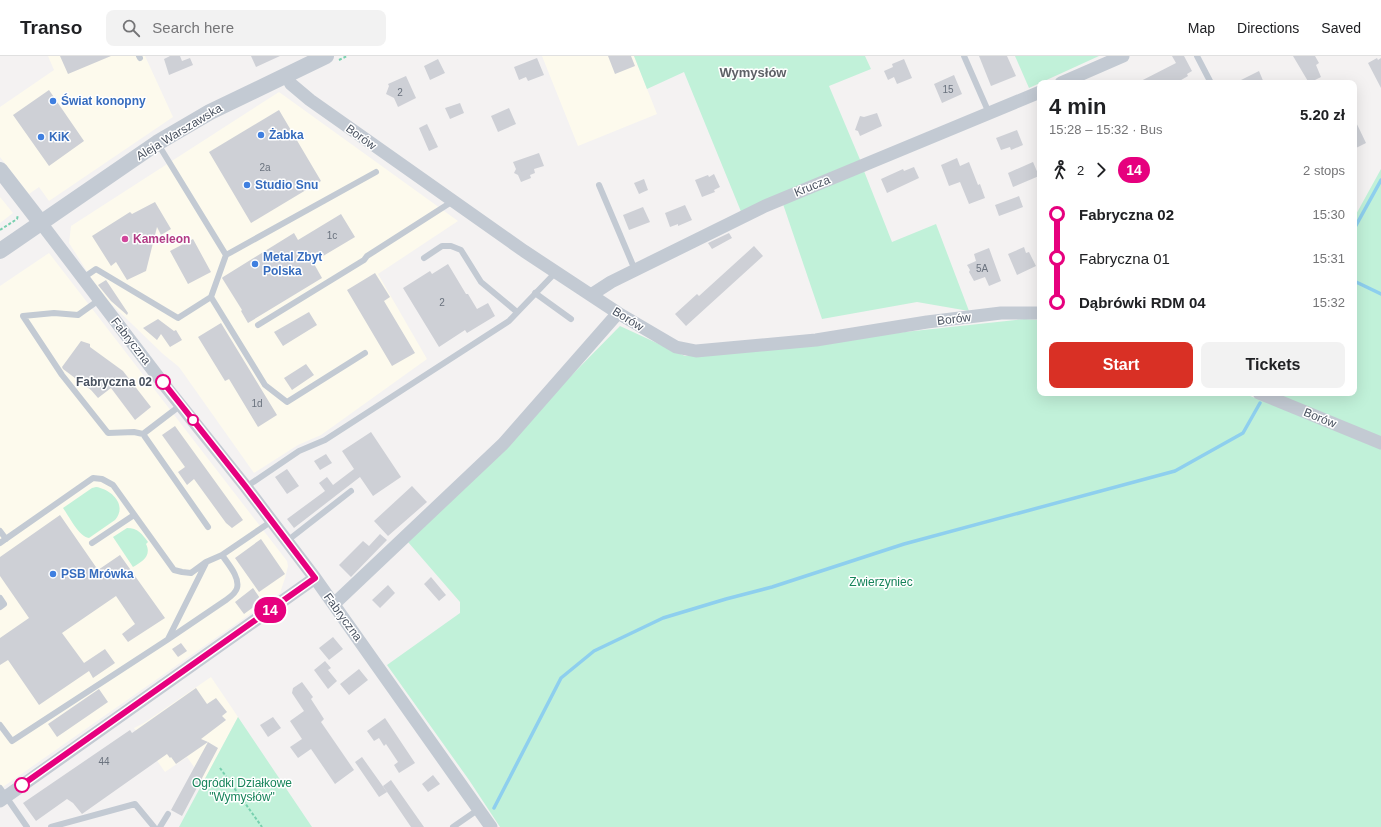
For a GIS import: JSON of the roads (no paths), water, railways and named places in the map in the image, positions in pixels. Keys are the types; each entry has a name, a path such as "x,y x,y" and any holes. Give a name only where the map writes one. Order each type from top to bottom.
{"street":[{"name":"Aleja Warszawska","path":"0,251 157,143 210,112 326,56"},
{"path":"1068,80 1123,56"},
{"name":"Borów","path":"286,75 291,84 310,100 453,201 618,313 676,346 696,351 816,340 927,322 1002,314 1037,313"},
{"name":"Krucza","path":"591,295 611,282 765,206 1037,93"},
{"path":"0,170 41,223"},
{"name":"Fabryczna","path":"41,223 315,578 491,827"},
{"path":"334,604 503,444 618,313"},
{"name":"Borów","path":"1266,396 1381,443"},
{"path":"2,795 315,578"}],"lane":[{"path":"964,56 989,113"},
{"path":"1196,56 1209,80"},
{"path":"157,143 226,255"},
{"path":"83,278 96,269 178,318 211,296 226,255 376,172"},
{"path":"599,185 635,270"},
{"path":"258,325 364,260 367,256 453,201"},
{"path":"424,258 442,246 451,246 461,250 481,282 517,312"},
{"path":"246,487 299,451 325,440 509,321 556,272"},
{"path":"535,293 570,318"},
{"path":"211,296 265,385 287,402 365,353"},
{"path":"99,300 78,315 54,313 23,316 62,375 108,433 134,432 143,434 208,526"},
{"path":"143,434 181,405"},
{"path":"0,531 3,541 93,478 102,479 113,485 174,570 182,572 191,572 206,562 222,555 272,521"},
{"path":"287,541 351,490"},
{"path":"92,543 134,515"},
{"path":"0,725 12,741 233,595 237,588 234,573 222,555"},
{"path":"167,640 206,562"},
{"path":"0,598 4,604 0,607"},
{"path":"2,795 27,827"},
{"path":"51,827 135,804 154,827"},
{"path":"453,827 479,809"},
{"path":"160,827 168,814"}],"waterway":[{"path":"1357,224 1381,180"},
{"path":"1357,282 1381,294"},
{"path":"494,808 561,678 594,651 663,618 772,587 904,544 1175,471 1243,433 1260,403"}],"place":[{"name":"Świat konopny","path":"53,101"},
{"name":"Żabka","path":"261,135"},
{"name":"KiK","path":"41,137"},
{"name":"Studio Snu","path":"247,185"},
{"name":"Kameleon","path":"125,239"},
{"name":"Metal Zbyt Polska","path":"255,264"},
{"name":"Fabryczna 02","path":"163,382"},
{"name":"PSB Mrówka","path":"53,574"}],"district":[{"name":"Wymysłów","path":"753,72"}],"park label":[{"name":"Zwierzyniec","path":"881,582"},
{"name":"Ogródki Działkowe \"Wymysłów\"","path":"242,790"}]}
